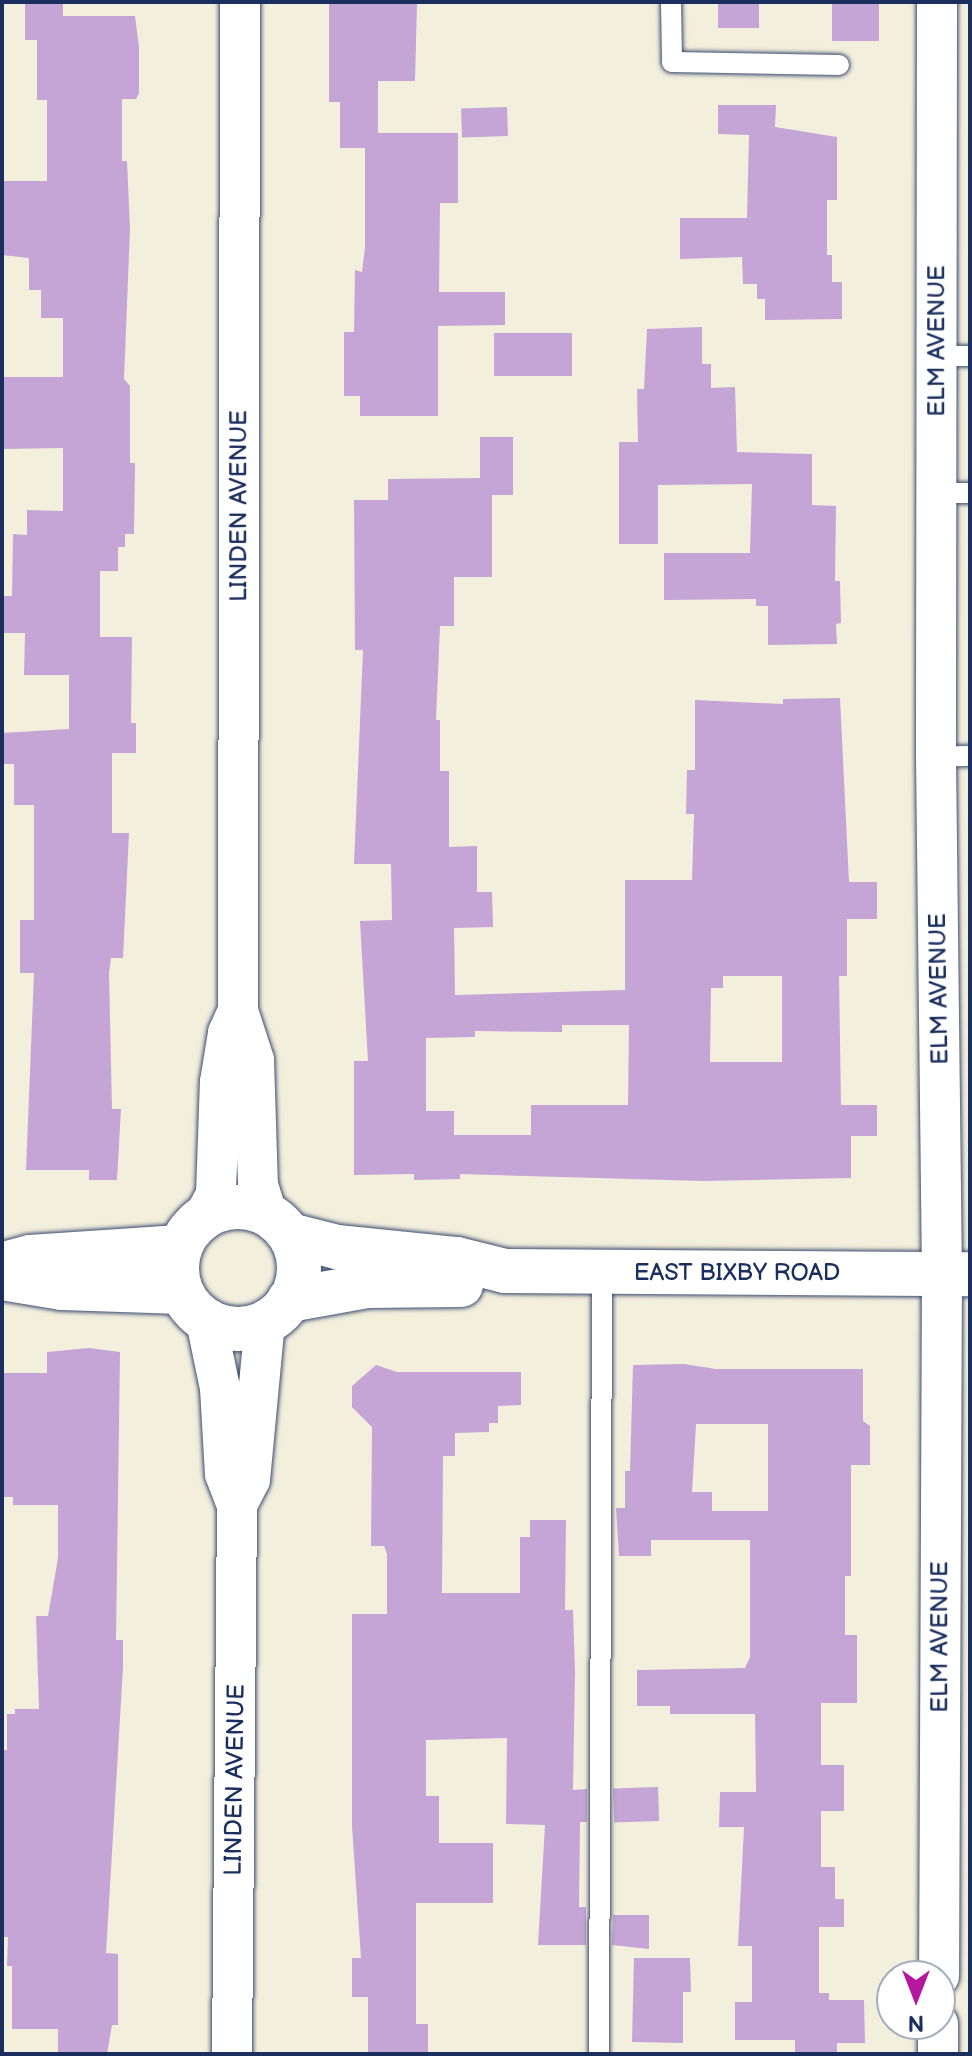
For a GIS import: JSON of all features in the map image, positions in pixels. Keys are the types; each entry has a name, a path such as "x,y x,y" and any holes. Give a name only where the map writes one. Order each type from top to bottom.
{"street":[{"name":"LINDEN AVENUE","path":"238,1011 240,2"},
{"name":"ELM AVENUE","path":"937,2 953,356 956,1274 939,1960"},
{"path":"237,1505 250,1480 277,1311 299,1273 258,1185 254,1060 238,1011"},
{"path":"237,1505 225,1474 219,1377 194,1306 192,1232 216,1194 220,1082 228,1033 238,1011"},
{"path":"2,1264 192,1232 242,1208 279,1225"},
{"name":"EAST BIXBY ROAD","path":"279,1225 337,1247 457,1259 505,1271 956,1274"},
{"name":"EAST BIXBY ROAD","path":"277,1311 367,1286 463,1285 505,1271"},
{"path":"2,1278 194,1306 243,1329 277,1311"},
{"name":"LINDEN AVENUE","path":"232,2054 237,1505"}],"lane":[{"path":"671,2 672,62 839,65"},
{"path":"599,2054 602,1273"}],"building":[{"path":"25,2 63,2 63,16 135,16 139,47 139,93 136,99 122,99 122,161 127,161 130,229 124,379 130,386 130,463 135,463 134,534 125,534 125,547 118,547 118,571 100,571 100,637 132,637 131,723 136,723 136,753 112,753 112,833 129,833 123,958 111,958 109,973 112,1109 121,1109 117,1180 89,1180 89,1170 26,1170 34,973 20,973 20,920 34,920 34,805 14,805 14,764 2,764 2,733 69,729 69,675 24,675 25,633 2,633 2,596 12,596 13,534 27,535 27,510 63,511 63,448 2,449 2,377 63,377 63,318 41,318 41,290 29,290 29,258 2,255 2,181 47,181 47,100 37,100 37,40 25,40"},
{"path":"718,2 759,2 759,28 718,28"},
{"path":"832,2 879,2 879,41 832,41"},
{"path":"329,4 417,4 415,81 378,81 378,133 458,133 458,203 440,203 439,292 505,292 505,325 438,326 438,416 360,416 360,396 344,396 344,332 354,332 355,270 362,272 365,247 365,148 340,148 340,102 329,102"},
{"path":"718,105 776,105 775,127 837,137 837,200 827,200 827,255 832,255 832,282 842,282 842,319 765,320 765,299 757,299 757,284 743,284 742,257 680,259 680,218 747,218 749,135 718,134"},
{"path":"507,107 508,136 462,138 461,109"},
{"path":"702,327 702,364 711,364 711,388 735,387 737,452 812,454 812,505 836,506 835,581 840,581 841,623 836,624 837,644 768,645 768,606 756,606 756,599 664,600 664,553 750,553 752,484 658,485 658,544 619,544 619,442 638,442 637,389 644,389 647,329"},
{"path":"494,333 572,333 572,376 494,376"},
{"path":"480,437 513,437 513,495 492,495 492,577 454,577 454,626 440,626 436,720 440,720 440,771 449,771 449,847 477,846 477,892 492,892 493,927 454,928 455,995 625,990 625,880 692,880 694,814 686,814 687,770 695,770 695,700 783,704 783,699 840,698 849,882 877,882 877,919 847,919 847,976 839,976 841,1105 877,1105 877,1136 851,1136 851,1178 703,1181 460,1174 460,1179 414,1180 414,1174 354,1175 354,1061 368,1061 360,921 392,920 391,864 354,864 363,650 355,650 354,500 388,500 388,479 480,478","holes":["723,976 782,976 782,1062 710,1062 711,988 723,988","562,1025 629,1025 628,1105 531,1105 531,1135 454,1135 454,1111 426,1111 426,1038 475,1037 475,1031 562,1032"]},
{"path":"89,1348 120,1352 116,1640 123,1640 123,1668 106,1953 118,1954 118,2025 112,2025 107,2054 58,2054 58,2029 12,2029 12,1966 7,1966 8,1937 2,1937 2,1750 7,1750 7,1714 15,1714 15,1709 39,1709 36,1616 48,1616 58,1558 58,1505 13,1505 13,1497 2,1497 2,1373 47,1373 47,1352"},
{"path":"684,1364 716,1369 863,1369 863,1421 870,1426 870,1465 851,1465 851,1576 845,1576 845,1635 857,1635 857,1703 821,1703 821,1765 844,1765 844,1811 821,1811 821,1867 835,1867 835,1899 844,1899 844,1927 819,1927 819,1993 829,1993 829,2000 864,2000 865,2043 837,2043 837,2054 795,2054 795,2040 735,2040 735,2002 752,2002 752,1946 738,1946 744,1827 719,1827 720,1792 756,1792 755,1714 670,1714 670,1706 637,1706 637,1670 745,1668 750,1657 750,1540 651,1540 651,1556 619,1556 616,1508 625,1508 625,1471 630,1471 633,1365","holes":["696,1424 768,1424 768,1511 712,1511 712,1492 692,1492"]},
{"path":"376,1365 397,1372 521,1372 521,1405 498,1406 498,1423 489,1423 489,1432 455,1433 455,1456 443,1456 442,1593 520,1593 520,1537 530,1537 530,1520 566,1520 565,1610 573,1610 575,1672 573,1790 587,1789 587,1822 580,1822 579,1907 586,1907 586,1945 538,1945 545,1825 506,1824 507,1738 426,1740 426,1796 439,1796 439,1843 493,1843 493,1903 416,1903 416,2024 428,2024 428,2054 368,2054 368,1997 352,1997 352,1958 361,1958 352,1826 352,1614 387,1614 387,1554 384,1546 371,1546 372,1427 352,1407 352,1386"},
{"path":"658,1787 659,1821 614,1823 613,1789"},
{"path":"613,1915 649,1915 649,1949 612,1945"},
{"path":"634,1958 690,1958 691,1992 683,1992 683,2043 632,2042"}]}
